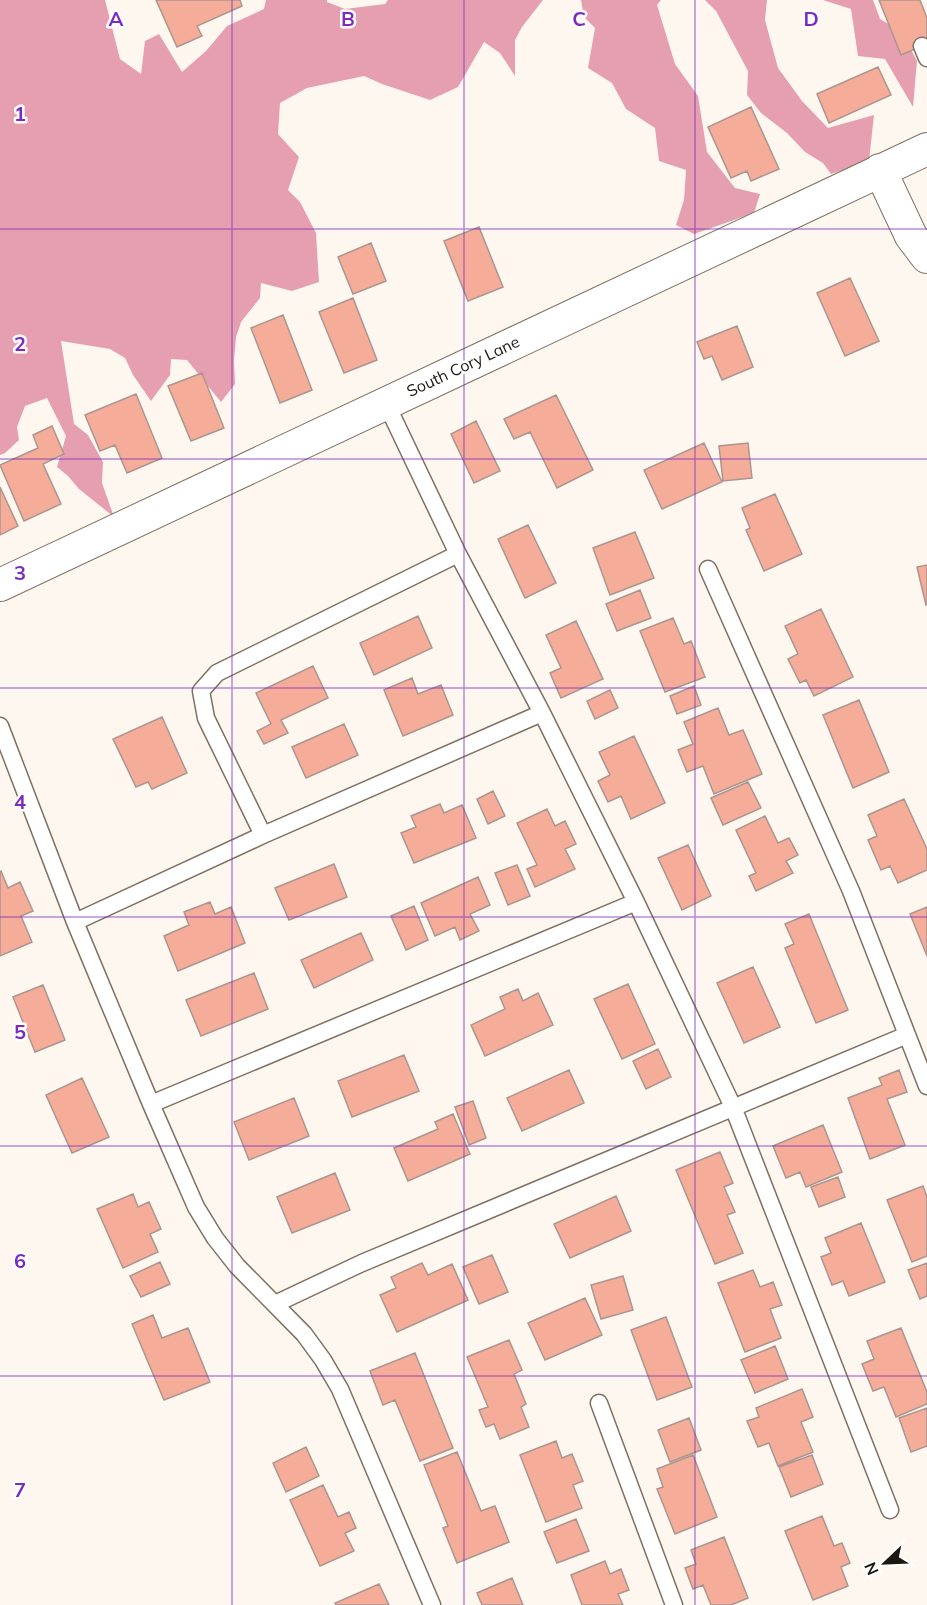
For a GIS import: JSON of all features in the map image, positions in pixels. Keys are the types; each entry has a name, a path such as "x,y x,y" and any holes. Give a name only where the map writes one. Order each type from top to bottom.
{"street":[{"name":"South Cory Lane","path":"0,585 927,149"},
{"path":"880,170 911,236 927,257"}],"lane":[{"path":"386,403 458,554 542,713 636,902 733,1107 890,1510"},
{"path":"263,835 206,718 201,692 217,673 458,554"},
{"path":"708,569 851,891 927,1086"},
{"path":"75,922 263,835 542,713"},
{"path":"0,726 75,922 196,1207 215,1238 237,1266 304,1334 323,1360 340,1389 432,1605"},
{"path":"151,1104 636,902"},
{"path":"275,1304 362,1263 907,1035"},
{"path":"599,1403 674,1605"}],"shaded area":[{"path":"0,0 105,0 120,59 141,74 145,41 159,34 182,72 206,51 227,26 264,9 266,0 327,0 345,9 385,4 388,0 543,0 515,40 515,76 500,53 484,42 458,87 430,100 364,76 307,88 280,103 278,134 299,157 288,190 300,202 316,233 319,282 292,291 261,283 260,298 241,322 236,337 235,384 221,402 187,360 171,359 170,375 151,401 133,375 125,358 110,349 61,341 74,424 88,435 103,462 102,483 114,517 79,489 57,467 66,436 47,398 25,406 17,427 19,440 0,455"},
{"path":"581,0 661,0 657,5 675,64 698,96 707,152 735,188 760,194 754,213 694,234 676,225 684,200 686,170 659,161 655,128 626,109 612,83 588,68 595,28 584,17"},
{"path":"705,0 767,0 765,20 778,68 802,101 828,128 874,115 869,161 831,174 823,163 805,152 787,133 761,113 747,95 748,71 716,11"},
{"path":"823,0 873,0 880,19 902,32 917,61 913,107 885,59 858,56 851,9"}],"building":[{"path":"156,0 240,0 242,6 197,26 202,36 177,47"},
{"path":"879,0 920,0 927,18 927,44 901,55"},
{"path":"878,67 891,95 829,123 817,94"},
{"path":"751,107 779,169 751,181 747,171 731,178 708,127"},
{"path":"479,227 503,287 468,301 444,241"},
{"path":"371,243 386,281 353,294 338,257"},
{"path":"850,278 879,341 845,356 817,293"},
{"path":"353,298 377,360 344,373 319,312"},
{"path":"283,315 312,390 280,403 251,328"},
{"path":"737,326 753,367 722,380 712,356 704,359 697,342"},
{"path":"202,373 224,428 191,441 168,386"},
{"path":"136,394 162,458 127,473 115,445 100,451 85,415"},
{"path":"556,395 593,470 557,488 530,432 514,439 504,419"},
{"path":"476,421 500,471 474,483 451,434"},
{"path":"52,426 64,454 43,464 61,504 24,521 0,465 38,448 33,435"},
{"path":"704,443 722,482 662,509 644,470"},
{"path":"748,443 752,478 723,481 719,446"},
{"path":"0,487 18,526 0,535"},
{"path":"775,494 802,554 764,571 746,530 750,528 742,508"},
{"path":"528,525 556,583 525,598 498,539"},
{"path":"635,532 654,578 610,595 593,548"},
{"path":"927,565 927,604 926,605 917,567"},
{"path":"640,590 651,618 617,631 606,604"},
{"path":"821,609 853,677 814,696 806,680 800,683 788,659 798,654 785,626"},
{"path":"418,616 432,648 374,675 360,643"},
{"path":"673,618 684,644 691,641 705,677 665,692 640,631"},
{"path":"576,621 603,679 561,698 550,673 561,668 546,635"},
{"path":"313,666 328,698 281,720 288,733 264,744 257,731 271,724 256,693"},
{"path":"412,678 418,694 441,685 453,715 403,736 384,690"},
{"path":"694,686 701,705 677,714 670,696"},
{"path":"610,690 618,708 595,719 587,701"},
{"path":"859,700 889,772 853,788 823,715"},
{"path":"718,708 729,735 743,730 762,774 714,794 703,766 687,772 678,750 693,744 684,722"},
{"path":"162,717 187,773 152,789 148,782 136,787 113,739"},
{"path":"344,724 358,755 306,778 292,747"},
{"path":"634,736 665,803 631,819 621,796 608,802 598,781 610,775 599,752"},
{"path":"748,782 761,808 723,825 711,798"},
{"path":"493,791 505,816 488,824 477,799"},
{"path":"904,799 927,849 927,870 898,883 890,866 881,870 868,840 877,836 868,815"},
{"path":"440,804 444,813 462,805 476,838 414,863 401,833 416,827 411,816"},
{"path":"547,809 555,826 565,821 576,844 565,849 575,869 535,887 527,869 537,865 517,823"},
{"path":"765,816 778,843 789,838 798,855 786,861 793,873 756,891 749,876 756,873 736,830"},
{"path":"688,845 711,896 682,910 658,858"},
{"path":"334,864 347,897 289,920 275,888"},
{"path":"517,865 530,896 508,905 495,873"},
{"path":"0,872 8,888 20,882 33,911 21,916 32,942 0,956"},
{"path":"478,877 490,905 470,914 479,931 460,940 455,927 435,936 421,903"},
{"path":"210,902 215,914 231,907 245,943 178,971 164,936 189,925 184,912"},
{"path":"414,906 428,940 406,950 391,916"},
{"path":"927,907 927,956 910,914"},
{"path":"809,914 848,1010 816,1023 785,948 794,944 785,924"},
{"path":"361,933 373,960 314,988 301,960"},
{"path":"753,967 780,1027 744,1043 717,983"},
{"path":"254,973 268,1009 201,1036 186,1000"},
{"path":"628,984 655,1044 622,1059 594,999"},
{"path":"43,985 65,1040 35,1052 13,997"},
{"path":"518,989 523,1001 538,993 553,1025 485,1056 471,1025 505,1009 500,997"},
{"path":"658,1049 671,1077 646,1089 633,1061"},
{"path":"404,1055 419,1091 352,1117 338,1081"},
{"path":"569,1070 584,1103 522,1131 507,1098"},
{"path":"899,1070 907,1092 887,1099 905,1145 870,1159 848,1098 882,1085 879,1078"},
{"path":"82,1078 109,1137 72,1153 46,1095"},
{"path":"294,1098 309,1136 249,1160 234,1122"},
{"path":"473,1101 486,1138 469,1145 455,1107"},
{"path":"453,1114 470,1154 408,1181 394,1148 438,1129 435,1122"},
{"path":"823,1125 842,1172 806,1187 800,1172 786,1178 773,1146"},
{"path":"720,1152 733,1183 724,1187 735,1212 727,1215 743,1253 715,1264 676,1170"},
{"path":"335,1173 350,1210 292,1233 277,1197"},
{"path":"838,1177 845,1197 819,1207 811,1187"},
{"path":"923,1186 927,1197 927,1256 912,1262 887,1200"},
{"path":"133,1194 138,1207 149,1202 161,1229 150,1234 158,1252 123,1268 97,1209"},
{"path":"616,1196 631,1231 570,1258 554,1224"},
{"path":"861,1223 885,1282 849,1296 843,1281 832,1285 821,1257 831,1253 825,1238"},
{"path":"492,1255 508,1292 479,1304 463,1267"},
{"path":"160,1262 170,1284 141,1297 130,1276"},
{"path":"422,1263 428,1275 452,1264 468,1300 397,1332 380,1295 396,1288 391,1277"},
{"path":"927,1263 927,1296 920,1299 908,1270"},
{"path":"753,1270 760,1287 773,1282 782,1305 770,1309 781,1338 745,1352 718,1283"},
{"path":"623,1276 633,1310 601,1319 591,1285"},
{"path":"585,1298 602,1335 545,1360 528,1323"},
{"path":"153,1315 162,1338 188,1328 210,1382 164,1400 132,1324"},
{"path":"666,1317 692,1387 657,1400 631,1330"},
{"path":"901,1328 927,1392 927,1404 896,1417 884,1387 873,1391 862,1364 874,1359 867,1341"},
{"path":"509,1340 522,1370 514,1374 526,1404 521,1407 529,1427 500,1439 494,1424 486,1427 479,1410 488,1407 467,1357"},
{"path":"775,1346 788,1379 755,1393 741,1360"},
{"path":"415,1353 453,1448 420,1461 395,1400 383,1405 370,1371"},
{"path":"802,1389 813,1417 801,1422 813,1452 778,1466 769,1443 758,1447 747,1421 759,1417 756,1408"},
{"path":"927,1408 927,1446 911,1452 899,1418"},
{"path":"689,1418 701,1450 670,1462 658,1430"},
{"path":"556,1441 562,1458 572,1454 583,1481 573,1485 582,1508 546,1522 520,1455"},
{"path":"306,1447 319,1476 286,1492 273,1463"},
{"path":"457,1452 481,1511 495,1506 509,1542 457,1563 443,1528 448,1526 424,1465"},
{"path":"693,1455 717,1517 675,1534 657,1489 663,1487 657,1469"},
{"path":"812,1455 823,1484 791,1497 779,1467"},
{"path":"323,1485 338,1517 349,1512 356,1528 345,1533 354,1551 320,1566 290,1500"},
{"path":"822,1516 834,1546 842,1543 850,1563 841,1567 848,1586 813,1600 785,1531"},
{"path":"576,1519 589,1551 557,1563 544,1532"},
{"path":"724,1537 748,1598 731,1605 711,1605 703,1585 693,1589 685,1568 696,1564 691,1550"},
{"path":"605,1561 610,1574 621,1569 629,1590 618,1594 623,1605 582,1605 571,1575"},
{"path":"512,1578 523,1605 482,1605 477,1593"},
{"path":"379,1584 389,1605 336,1605 335,1603"}]}
